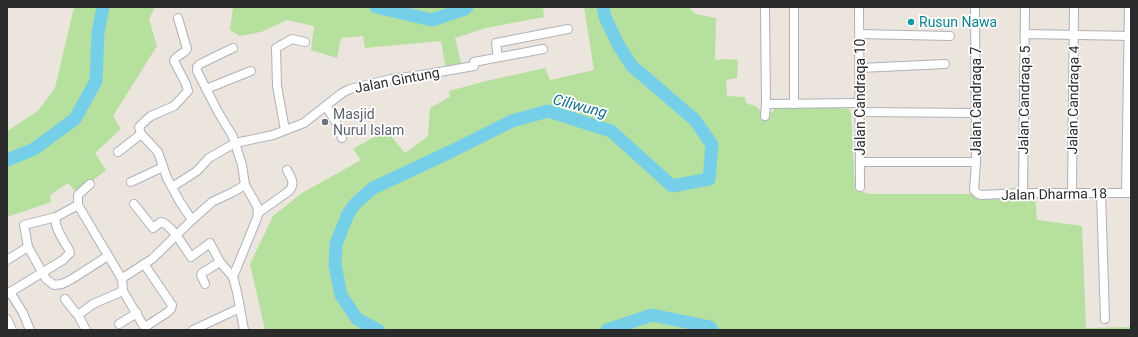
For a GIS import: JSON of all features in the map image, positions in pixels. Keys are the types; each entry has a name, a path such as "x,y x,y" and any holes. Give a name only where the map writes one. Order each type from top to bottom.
{"street":[{"path":"765,7 765,116"},
{"path":"794,7 794,104"},
{"name":"Jalan Candraqa 10","path":"859,7 860,187"},
{"name":"Jalan Candraqa 7","path":"975,7 976,162 974,190 978,194"},
{"name":"Jalan Candraqa 5","path":"1023,193 1025,7"},
{"name":"Jalan Candraqa 4","path":"1072,193 1074,7"},
{"path":"1128,193 1129,7"},
{"path":"178,18 187,49 175,58 174,61 188,90 174,106 151,116 139,125 139,130 158,152 167,178 192,220"},
{"path":"498,58 496,43 568,29"},
{"path":"860,34 950,36"},
{"path":"1025,34 1130,36"},
{"path":"285,130 277,86 276,48 292,39 304,42"},
{"path":"233,48 200,64 197,67 197,71 206,89 232,135 242,166 245,185 257,206 257,218 233,277"},
{"name":"Jalan Gintung","path":"172,187 197,171 209,158 235,143 273,135 304,123 342,93 391,79 474,66 474,62 543,49"},
{"path":"860,68 945,64"},
{"path":"206,89 251,71"},
{"path":"766,104 860,103"},
{"path":"326,106 338,126 342,138"},
{"path":"860,112 976,114"},
{"path":"118,152 141,134"},
{"path":"860,162 976,162"},
{"path":"131,182 163,167"},
{"path":"258,213 293,187 293,182 287,170"},
{"path":"90,184 78,195 78,206 122,279 123,291 145,329 168,312 172,305 144,264"},
{"path":"122,279 152,259 212,202 245,185"},
{"path":"1102,193 1105,319"},
{"name":"Jalan Dharma 18","path":"978,194 1128,193"},
{"path":"134,204 151,227 153,228 161,222 165,223 191,257 210,243 220,262 233,277 244,330"},
{"path":"78,206 56,217 24,226 28,247 42,272 48,281 54,284 62,284 76,277 108,256"},
{"path":"30,330 23,313 9,293 63,260 70,253 55,224 56,217"},
{"path":"7,260 28,247"},
{"path":"205,284 201,275 202,273 220,262"},
{"path":"78,315 93,304 123,291"},
{"path":"65,299 74,312 78,315 86,330"},
{"path":"193,330 240,308"},
{"path":"119,324 137,314"},
{"path":"7,319 12,330"}],"green space":[{"path":"74,7 155,7 149,19 157,46 113,116 121,129 95,153 106,170 77,193 68,183 50,195 51,202 7,217 7,131 38,111 55,88"},
{"path":"233,7 543,7 544,17 486,28 455,38 462,66 446,69 441,41 365,48 363,36 341,38 337,58 311,50 314,26 287,20 261,32 240,36 230,30"},
{"path":"584,7 688,7 696,14 716,18 715,60 738,60 737,78 726,80 727,96 745,97 746,103 757,107 761,112 773,112 775,108 813,106 849,109 851,113 855,190 870,194 1035,194 1037,220 1082,226 1086,328 1131,327 1131,330 265,330 250,264 273,216 302,193 361,160 353,149 386,130 405,153 428,136 430,108 450,97 449,91 545,68 550,80 594,70"}],"waterway":[{"path":"7,160 34,149 75,119 96,81 98,33 103,7"},
{"path":"376,7 432,20 467,7"},
{"name":"Ciliwung","path":"378,330 357,319 341,295 335,265 336,244 348,214 355,204 373,188 512,121 548,111 611,131 672,186 709,179 712,145 695,120 632,66 619,46 605,17 603,7"},
{"name":"Ciliwung","path":"607,330 652,315 710,327 712,330"}],"place":[{"name":"Rusun Nawa","path":"911,22"},
{"name":"Masjid Nurul Islam","path":"325,122"}]}
